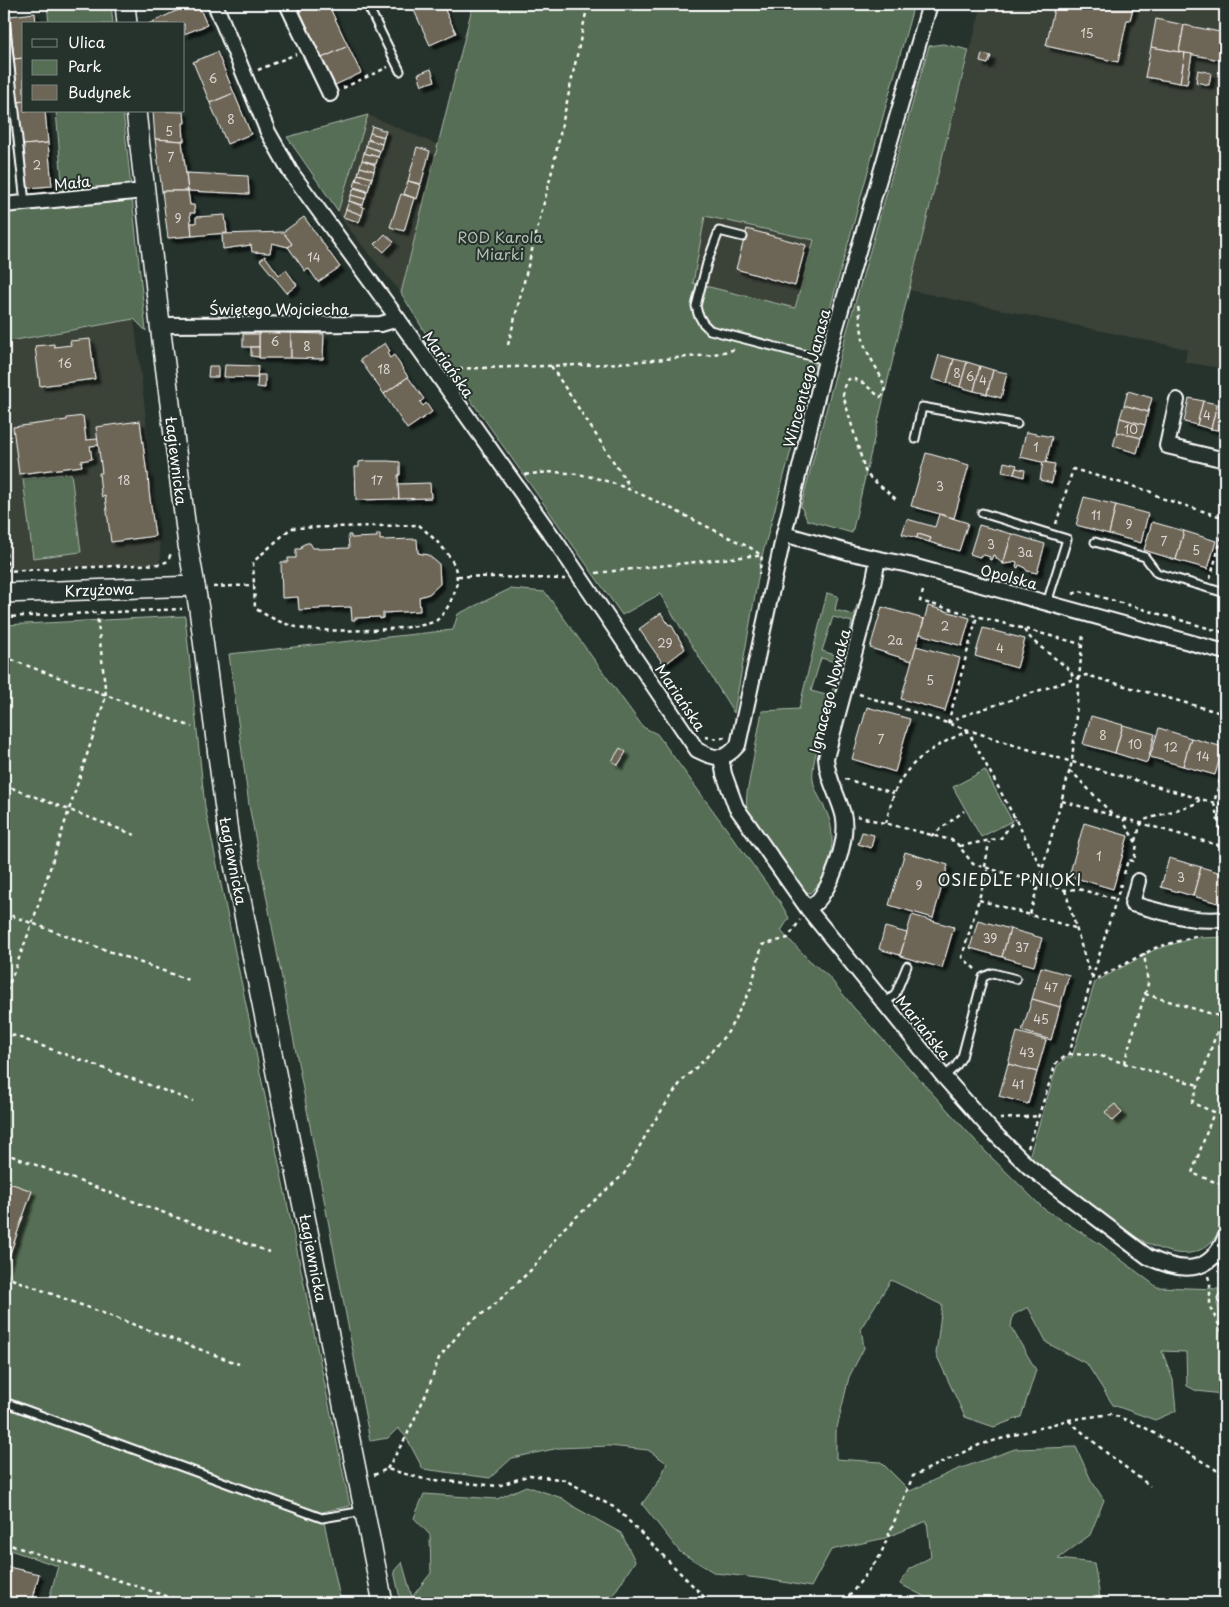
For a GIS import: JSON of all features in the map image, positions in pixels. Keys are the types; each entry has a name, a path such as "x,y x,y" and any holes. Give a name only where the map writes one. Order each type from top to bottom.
{"street":[{"path":"124,4 127,22"},
{"name":"Mariańska","path":"215,4 268,132 290,171 583,573 697,750 712,757 721,758 724,774 736,807 808,909 944,1077 991,1130 1020,1159 1054,1187 1148,1257 1168,1266 1186,1268 1205,1265 1220,1259 1225,1238"},
{"path":"287,4 330,94"},
{"name":"Wincentego Janasa","path":"721,758 730,754 738,745 778,560 826,360 930,4"},
{"name":"Łagiewnicka","path":"136,112 160,325 188,545 203,590 229,840 382,1603"},
{"name":"Mała","path":"4,205 144,191"},
{"name":"Świętego Wojciecha","path":"160,325 381,324 398,319"},
{"path":"1176,400 1167,446 1225,460"},
{"name":"Opolska","path":"784,534 878,559 909,565 1225,652"},
{"name":"Ignacego Nowaka","path":"808,909 821,897 830,882 845,830 844,816 829,774 826,758 878,559"},
{"name":"Krzyżowa","path":"4,593 203,590"},
{"path":"1138,881 1132,904 1202,921 1225,919"}],"lane":[{"path":"368,4 400,71"},
{"path":"4,12 25,203"},
{"path":"743,237 720,231 707,263 696,306 703,322 710,330 826,360"},
{"path":"915,439 922,407 1017,424"},
{"path":"982,514 1067,539 1047,603"},
{"path":"1095,542 1145,557 1157,573 1225,593"},
{"path":"884,1002 896,995 907,966"},
{"path":"944,1077 956,1066 962,1057 984,977 993,973 1016,979"},
{"path":"4,1402 322,1518 364,1511"}],"path":[{"path":"508,345 553,167 588,4"},
{"path":"258,70 308,48"},
{"path":"255,63 260,76"},
{"path":"330,94 396,63"},
{"path":"844,296 858,306 864,343 872,364 885,388 885,394 880,397 856,379 847,380 843,395 866,474 897,500"},
{"path":"445,370 607,364 710,355 763,344"},
{"path":"551,366 631,489"},
{"path":"1053,535 1073,469 1149,491 1161,498 1225,518"},
{"path":"520,475 540,472 574,473 596,477 631,489 751,548 762,556"},
{"path":"420,525 452,559 458,576 455,592 449,606 436,621 420,626 343,632 302,629 269,618 255,608 254,585 253,562 292,528 420,525"},
{"path":"1208,588 1225,525"},
{"path":"4,537 8,571"},
{"path":"4,572 161,564 168,561 171,554 170,547"},
{"path":"458,576 567,579 583,573 750,556 762,556 778,560"},
{"path":"759,576 762,556"},
{"path":"203,590 210,587 254,585"},
{"path":"923,591 920,601 1081,644"},
{"path":"4,617 97,614 181,608 188,610"},
{"path":"4,998 32,924 106,696 97,614"},
{"path":"948,723 977,616"},
{"path":"1024,629 1033,641 1070,670 1074,679"},
{"path":"1030,914 1072,762 1083,633"},
{"path":"4,658 192,727"},
{"path":"948,723 962,716 1086,675 1225,714"},
{"path":"844,689 968,731 1225,806"},
{"path":"886,823 894,793 908,770 928,752 945,741 968,731"},
{"path":"968,731 1040,865 1043,867"},
{"path":"703,737 719,739 725,737"},
{"path":"1221,846 1222,838 1214,803 1225,760"},
{"path":"1069,771 1075,775 1112,816"},
{"path":"829,774 894,793"},
{"path":"4,784 135,835"},
{"path":"1136,841 1144,820 1198,803 1199,799"},
{"path":"1062,801 1225,847"},
{"path":"931,836 964,811"},
{"path":"844,816 859,816 955,841 973,864 1065,890 1078,889 1116,899"},
{"path":"959,846 989,842 1001,838 1015,819"},
{"path":"1123,876 1128,860 1134,861 1138,844 1124,823 1124,819"},
{"path":"984,977 962,957 979,900 989,842"},
{"path":"1069,1054 1121,884"},
{"path":"1065,890 1088,972 1093,977 1098,978 1155,948 1198,935 1202,921"},
{"path":"979,900 1075,928"},
{"path":"710,1603 617,1508 565,1480 530,1475 498,1486 424,1479 387,1469 406,1437 427,1392 439,1358 466,1325 492,1307 532,1269 563,1229 624,1174 651,1126 681,1082 704,1060 728,1032 751,988 762,945 788,938 808,909"},
{"path":"4,913 191,981"},
{"path":"1124,1063 1148,984 1144,953"},
{"path":"1145,994 1222,1017"},
{"path":"1225,1009 1192,1103 1214,1112 1192,1173 1225,1186"},
{"path":"4,1032 193,1101"},
{"path":"1020,1159 1027,1152 1056,1063 1069,1054 1097,1055 1198,1085"},
{"path":"996,1120 1039,1116"},
{"path":"4,1153 269,1252"},
{"path":"4,1276 239,1364"},
{"path":"844,1603 880,1556 912,1476 979,1445 1068,1420 1111,1414 1142,1426 1215,1470 1225,1479"},
{"path":"1068,1420 1150,1486"},
{"path":"4,1543 188,1603"}],"shaded area":[{"path":"982,4 1225,4 1225,369 1185,362 1187,349 909,290"},
{"path":"368,115 438,145 401,293 345,224 338,211"},
{"path":"705,216 815,240 795,308 693,283"},
{"path":"134,319 161,558 157,564 4,571 4,342"}],"green space":[{"path":"47,4 111,4 113,22 49,22"},
{"name":"ROD Karola Miarki","path":"473,4 914,4 762,556 734,713 660,594 622,615 437,352 401,293","holes":["705,216 814,240 795,308 693,283"]},
{"path":"943,44 969,50 909,290 852,533 807,520 801,506 846,334 929,46"},
{"path":"56,112 123,112 146,331 134,319 4,342 4,211 64,205"},
{"path":"368,115 338,211 287,137"},
{"path":"71,473 81,552 33,558 23,479"},
{"path":"510,589 545,592 643,727 657,734 780,902 789,918 781,931 809,960 829,977 854,1008 986,1152 1044,1209 1100,1244 1157,1287 1219,1289 1217,1304 1221,1317 1225,1318 1225,1412 1222,1394 1197,1391 1187,1386 1186,1352 1162,1351 1173,1380 1176,1411 1155,1420 1113,1405 1087,1364 1047,1343 1028,1307 1013,1315 1011,1327 1036,1370 1021,1417 994,1427 965,1417 936,1354 942,1305 891,1280 861,1328 864,1348 849,1377 836,1432 836,1459 881,1462 910,1491 956,1470 1015,1449 1076,1447 1091,1480 1104,1500 1090,1535 1058,1559 1094,1563 1101,1603 937,1603 900,1584 909,1569 931,1557 927,1521 885,1538 831,1550 811,1587 715,1573 680,1552 642,1504 659,1481 667,1463 648,1450 609,1446 559,1448 512,1458 490,1478 423,1469 406,1437 398,1428 388,1438 370,1441 249,805 229,654 453,630 458,614"},
{"path":"827,593 838,596 835,610 854,615 857,605 859,606 852,633 850,632 852,622 833,617 822,651 842,657 846,645 848,646 843,664 821,658 811,691 830,696 834,686 836,687 817,747 813,771 814,785 830,822 832,831 831,851 822,879 810,893 803,891 746,809 747,793 762,711 799,709"},
{"path":"185,616 205,807 350,1506 322,1512 341,1603 48,1603 58,1566 4,1548 4,625"},
{"path":"985,770 1012,821 981,837 953,787"},
{"path":"1201,936 1201,938 1225,937 1225,1219 1213,1240 1197,1251 1179,1253 1160,1249 1121,1227 1050,1175 1029,1157 1057,1066 1067,1057 1072,1057 1095,982 1156,949"},
{"path":"526,1486 562,1498 621,1533 635,1561 613,1595 592,1603 401,1603 394,1571 402,1562 412,1597 431,1573 430,1535 414,1518 424,1494 497,1499"}],"building":[{"path":"191,4 198,4 207,25 185,34 185,22 152,22"},
{"path":"306,4 328,4 348,46 322,58 298,7"},
{"path":"411,4 442,4 456,33 430,45"},
{"path":"1055,4 1134,4 1130,20 1127,20 1118,62 1046,46"},
{"path":"35,13 36,22 22,22 22,58 14,59 10,16"},
{"path":"1156,19 1184,25 1179,52 1151,47"},
{"path":"1184,25 1225,33 1225,61 1179,52"},
{"path":"348,46 361,73 335,85 322,58"},
{"path":"1151,47 1185,53 1180,83 1145,77"},
{"path":"217,52 234,93 210,103 193,62"},
{"path":"1185,53 1192,54 1187,84 1180,83"},
{"path":"982,54 991,56 988,64 980,62"},
{"path":"22,58 22,101 18,102 14,59"},
{"path":"431,69 435,81 422,85 418,74"},
{"path":"1198,70 1211,73 1209,85 1196,82"},
{"path":"234,93 251,134 227,144 210,103"},
{"path":"22,101 22,112 45,112 48,143 23,145 18,102"},
{"path":"153,112 184,112 184,141 155,139"},
{"path":"372,126 386,131 384,137 370,133"},
{"path":"370,133 384,137 382,144 368,139"},
{"path":"155,139 182,141 188,191 162,191"},
{"path":"367,140 382,144 380,151 366,146"},
{"path":"48,143 52,186 27,188 23,145"},
{"path":"366,146 380,151 378,157 364,153"},
{"path":"417,147 430,151 421,184 408,181"},
{"path":"364,153 378,157 376,164 362,160"},
{"path":"362,160 375,165 374,171 360,167"},
{"path":"360,167 374,171 372,178 358,174"},
{"path":"186,173 248,176 249,194 188,191"},
{"path":"358,174 372,178 370,184 356,180"},
{"path":"356,180 370,184 368,191 354,187"},
{"path":"408,181 421,185 417,199 404,194"},
{"path":"354,188 367,192 365,199 351,195"},
{"path":"162,191 188,191 190,205 194,205 195,213 190,213 192,236 168,238"},
{"path":"401,194 414,198 404,231 390,227"},
{"path":"351,195 365,199 363,205 349,201"},
{"path":"349,201 364,207 362,215 346,209"},
{"path":"346,209 362,215 359,222 343,217"},
{"path":"225,215 227,233 192,236 191,223 196,223 196,217"},
{"path":"304,217 340,267 318,282 309,269 305,271 288,247 292,244 283,232"},
{"path":"747,229 806,245 795,286 736,269"},
{"path":"283,232 292,244 288,247 272,243 270,253 252,252 251,245 223,249 222,234"},
{"path":"385,234 394,242 384,252 375,244"},
{"path":"265,256 279,275 286,270 297,285 287,293 260,260"},
{"path":"259,332 291,333 291,358 259,358"},
{"path":"291,333 324,334 323,359 291,358"},
{"path":"243,334 259,334 259,347 243,347"},
{"path":"90,339 95,379 40,386 35,346 54,344 54,347 71,345 70,341"},
{"path":"385,343 390,351 387,353 390,358 394,355 408,377 384,394 360,360"},
{"path":"251,347 259,347 259,357 251,356"},
{"path":"939,355 954,359 947,383 932,379"},
{"path":"954,359 967,362 960,387 947,383"},
{"path":"967,362 980,366 974,391 960,387"},
{"path":"225,365 258,366 257,378 224,377"},
{"path":"209,366 218,366 218,377 208,377"},
{"path":"980,366 993,370 987,394 974,391"},
{"path":"993,370 1007,373 1001,398 987,394"},
{"path":"258,375 265,375 265,388 257,387"},
{"path":"408,377 424,399 420,402 423,406 426,403 432,412 407,429 384,394"},
{"path":"1128,391 1152,398 1148,412 1124,405"},
{"path":"1189,398 1203,401 1197,425 1184,422"},
{"path":"1203,401 1217,404 1211,429 1197,425"},
{"path":"1217,404 1225,406 1224,431 1211,429"},
{"path":"1124,405 1148,412 1145,425 1120,418"},
{"path":"83,416 86,440 98,439 99,445 90,446 92,459 81,461 82,466 19,474 13,427"},
{"path":"1120,418 1145,425 1141,438 1117,432"},
{"path":"140,421 155,536 111,542 105,496 102,497 101,493 99,473 102,473 96,427"},
{"path":"1026,432 1052,437 1046,463 1020,457"},
{"path":"1117,432 1141,438 1137,453 1113,446"},
{"path":"926,453 969,465 954,518 911,506"},
{"path":"359,462 400,462 400,475 398,475 399,499 356,500 355,467 359,467"},
{"path":"1004,462 1017,465 1014,474 1002,472"},
{"path":"1043,462 1055,464 1052,483 1040,480"},
{"path":"1016,468 1025,470 1024,477 1014,474"},
{"path":"430,483 431,498 399,499 398,484"},
{"path":"1084,497 1116,505 1109,534 1076,525"},
{"path":"1116,505 1148,514 1141,543 1109,534"},
{"path":"939,514 968,523 959,551 929,542 931,538 918,534 917,538 902,534 907,519 935,527"},
{"path":"1152,522 1184,531 1176,560 1144,550"},
{"path":"979,525 1012,534 1003,564 993,555 991,560 989,559 990,557 984,555 979,557 970,554"},
{"path":"1184,531 1216,541 1208,569 1176,560"},
{"path":"377,534 380,534 380,540 417,539 418,553 428,555 439,564 440,584 429,594 419,597 420,611 383,613 383,618 380,619 380,617 355,618 355,620 352,620 351,607 299,610 298,597 282,598 281,562 288,562 288,558 296,558 296,549 301,549 302,545 307,543 310,543 313,548 318,549 349,548 348,535 351,535 351,538 377,537"},
{"path":"918,534 931,538 929,542 917,538"},
{"path":"1012,534 1045,544 1037,573 1027,571 1019,565 1018,568 1016,567 1017,562 1014,561 1013,563 1003,564"},
{"path":"928,606 970,618 962,646 920,634"},
{"path":"882,607 924,619 912,661 870,648"},
{"path":"661,613 669,625 671,624 685,649 664,665 639,629"},
{"path":"983,628 1025,639 1017,668 975,656"},
{"path":"916,646 960,658 945,711 901,699"},
{"path":"867,707 910,719 895,772 852,759"},
{"path":"1091,716 1123,725 1115,753 1083,744"},
{"path":"1123,725 1155,734 1147,763 1115,753"},
{"path":"1159,728 1191,738 1183,766 1150,757"},
{"path":"1191,738 1223,747 1215,775 1183,766"},
{"path":"620,748 626,752 618,765 612,761"},
{"path":"1084,823 1128,836 1113,889 1069,876"},
{"path":"862,832 874,835 871,848 858,844"},
{"path":"905,852 948,865 933,918 889,905"},
{"path":"1169,858 1201,867 1193,896 1161,887"},
{"path":"1201,867 1225,874 1225,905 1193,896"},
{"path":"912,915 954,927 942,968 900,956"},
{"path":"978,920 1010,929 1002,957 970,948"},
{"path":"885,927 907,933 900,955 879,949"},
{"path":"1010,929 1042,938 1034,966 1002,957"},
{"path":"1041,967 1069,975 1060,1007 1032,999"},
{"path":"1032,999 1060,1007 1051,1040 1022,1031"},
{"path":"1017,1032 1046,1040 1037,1072 1008,1064"},
{"path":"1008,1064 1037,1072 1028,1104 999,1096"},
{"path":"1115,1104 1122,1113 1113,1121 1105,1112"},
{"path":"7,1182 32,1191 4,1268 4,1191"},
{"path":"4,1566 39,1574 32,1603 4,1603"}],"district":[{"name":"OSIEDLE PNIOKI","path":"1010,879"}]}
